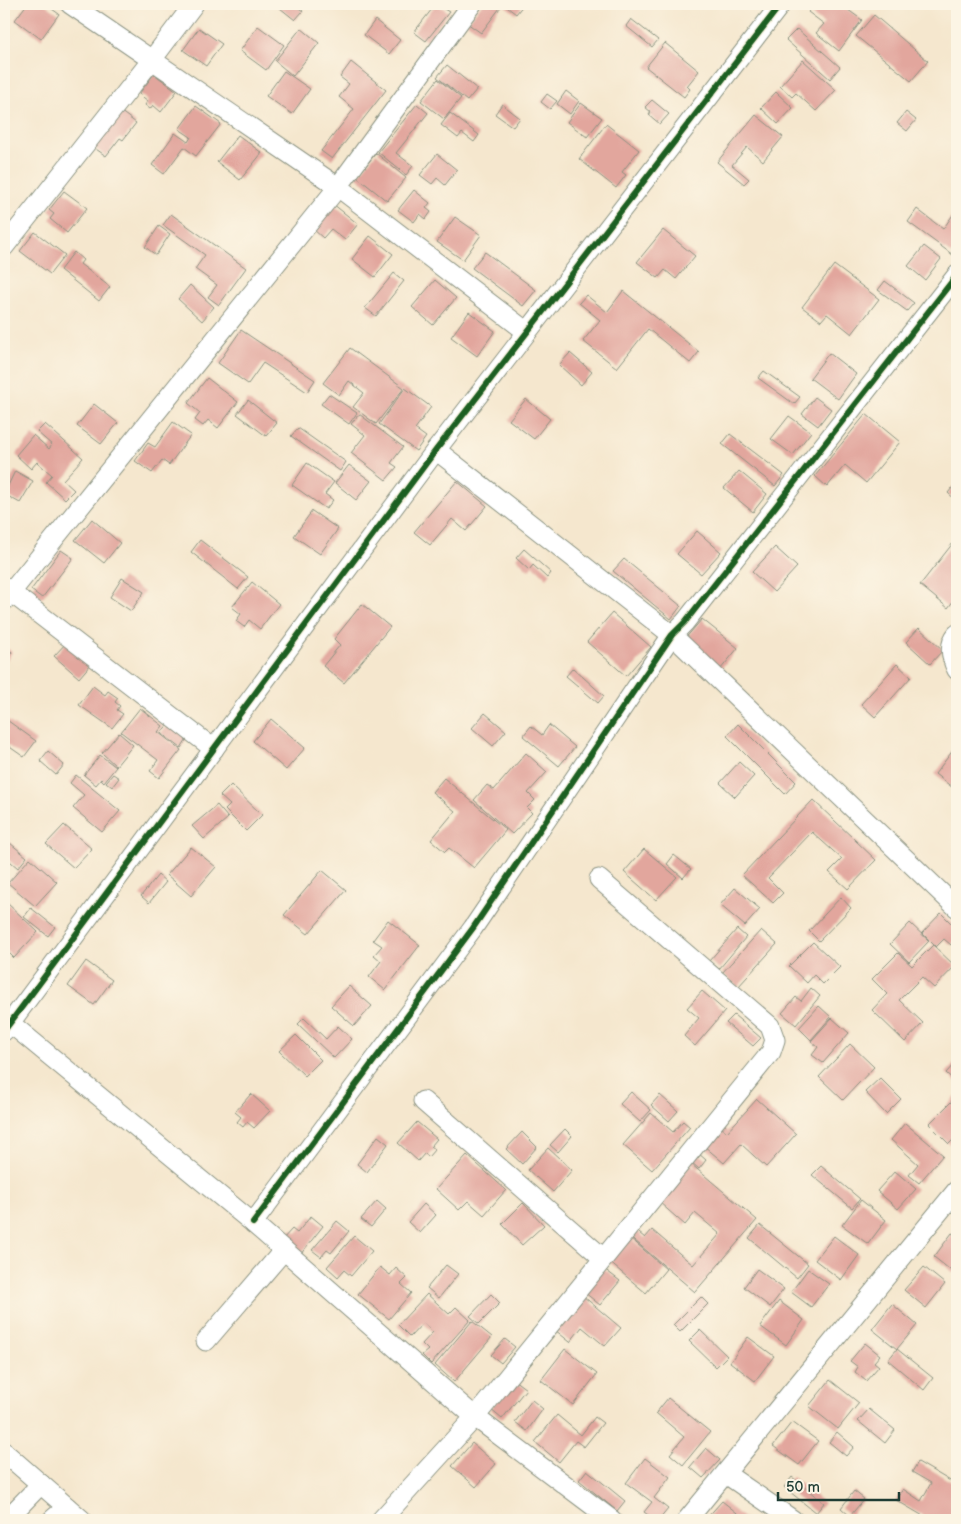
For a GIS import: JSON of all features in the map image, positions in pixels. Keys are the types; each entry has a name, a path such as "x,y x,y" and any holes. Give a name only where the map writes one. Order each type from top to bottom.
{"street":[{"path":"70,4 338,187 527,332"},
{"path":"4,247 194,4"},
{"path":"214,749 6,594 338,187 472,4"},
{"path":"612,1520 475,1417 253,1223 7,1027 436,450 781,4"},
{"path":"253,1223 473,928 672,635 692,614 957,275"},
{"path":"436,450 672,635 957,908"},
{"path":"957,634 951,648 952,660 957,670"},
{"path":"381,1520 475,1417 771,1052 775,1040 770,1026 599,879"},
{"path":"423,1101 603,1258"},
{"path":"687,1520 957,1190"},
{"path":"206,1341 284,1250"},
{"path":"4,1452 82,1520"},
{"path":"726,1474 794,1520"},
{"path":"6,1520 41,1484"},
{"path":"52,1520 67,1507"}],"building":[{"path":"27,4 45,4 59,14 41,39 15,20"},
{"path":"275,4 293,4 303,11 295,20"},
{"path":"436,4 449,12 426,41 414,32"},
{"path":"482,4 503,4 481,33 467,23"},
{"path":"503,4 524,4 516,14"},
{"path":"815,4 840,4 862,20 839,51 816,33 824,24 808,12"},
{"path":"874,15 928,61 911,81 856,36"},
{"path":"631,19 658,40 652,47 626,26"},
{"path":"375,20 400,40 389,54 364,35"},
{"path":"258,26 284,45 266,70 240,51"},
{"path":"199,28 222,44 206,66 183,50"},
{"path":"301,28 319,43 293,76 275,61"},
{"path":"797,29 840,67 830,79 786,40"},
{"path":"665,43 699,71 687,86 690,89 684,97 646,67"},
{"path":"803,60 836,90 816,111 796,93 792,97 780,86"},
{"path":"351,62 386,90 332,159 321,151 354,109 339,97 349,84 340,77"},
{"path":"447,65 477,89 467,101 437,77"},
{"path":"284,71 310,89 292,114 266,96"},
{"path":"154,74 177,91 161,112 153,105 150,109 145,105 148,101 139,94"},
{"path":"438,79 461,98 444,119 421,101"},
{"path":"566,91 579,101 570,114 557,104"},
{"path":"776,92 793,108 778,124 761,108"},
{"path":"547,94 557,101 550,109 541,102"},
{"path":"652,100 669,114 660,124 649,115 651,112 645,107"},
{"path":"581,103 602,118 587,137 567,122"},
{"path":"417,104 428,113 396,153 413,166 406,175 378,152"},
{"path":"502,104 520,118 513,127 495,114"},
{"path":"196,106 221,124 196,156 184,147 164,174 152,165 175,133 188,142 191,137 179,129"},
{"path":"120,111 136,123 123,140 120,138 106,156 93,147"},
{"path":"906,112 916,120 907,131 897,123"},
{"path":"450,113 479,135 474,142 462,133 458,138 441,125"},
{"path":"756,115 783,137 763,161 747,147 732,165 749,179 744,184 717,162"},
{"path":"606,124 639,150 622,172 626,175 616,188 579,159"},
{"path":"238,135 262,153 240,180 217,162"},
{"path":"376,153 406,178 387,201 357,177"},
{"path":"437,154 457,170 445,185 437,178 432,184 420,175"},
{"path":"414,190 430,203 426,208 431,212 426,219 420,214 414,222 398,210"},
{"path":"64,191 87,208 67,233 50,219 54,214 49,210"},
{"path":"333,204 358,224 345,240 331,229 323,238 313,229"},
{"path":"917,209 943,229 957,209 957,250 953,255 908,222"},
{"path":"171,214 246,268 219,305 208,297 217,285 195,269 205,255 163,225"},
{"path":"455,217 481,235 463,260 437,242"},
{"path":"159,226 170,234 156,255 145,247"},
{"path":"663,230 695,256 676,279 665,270 658,278 637,262"},
{"path":"35,232 65,255 50,274 20,251"},
{"path":"370,236 393,254 375,277 352,259"},
{"path":"924,246 941,259 925,280 908,266"},
{"path":"74,252 83,260 80,264 110,287 99,301 60,270"},
{"path":"485,252 536,290 523,306 472,268"},
{"path":"834,265 879,299 852,334 827,314 821,321 802,307"},
{"path":"394,273 404,281 376,316 365,308"},
{"path":"435,280 456,298 433,325 412,307"},
{"path":"885,281 914,303 907,311 878,290"},
{"path":"190,285 214,307 202,321 178,299"},
{"path":"623,291 699,352 690,363 648,329 617,368 583,341 600,320 579,303 586,295 607,312"},
{"path":"469,312 495,331 477,356 451,337"},
{"path":"241,330 315,380 307,392 263,363 248,384 218,363"},
{"path":"350,348 404,388 376,424 353,407 364,393 349,381 339,395 323,383"},
{"path":"570,353 592,372 581,385 559,365"},
{"path":"829,353 856,374 838,399 810,378"},
{"path":"764,371 800,397 794,404 758,378"},
{"path":"207,378 238,402 218,428 208,420 203,426 195,420 200,413 188,403"},
{"path":"405,388 431,407 415,429 426,437 416,451 379,424"},
{"path":"329,394 357,413 349,424 321,404"},
{"path":"815,397 831,409 818,426 802,414"},
{"path":"526,399 550,419 534,439 509,420"},
{"path":"248,400 277,423 266,436 237,414"},
{"path":"94,404 118,423 101,444 77,426"},
{"path":"359,414 403,447 391,463 397,467 386,480 351,453 365,435 351,424"},
{"path":"866,414 900,442 866,483 845,465 827,487 815,476"},
{"path":"789,416 811,432 793,455 771,439"},
{"path":"173,422 191,435 169,465 162,460 152,473 135,461 148,443 155,447"},
{"path":"45,424 83,458 63,480 74,490 65,499 46,482 52,475 37,462 31,469 16,455 33,435 49,449 52,445 37,432"},
{"path":"298,428 346,462 340,471 291,436"},
{"path":"730,434 784,475 775,486 722,444"},
{"path":"307,463 334,482 325,494 333,500 326,509 292,485"},
{"path":"349,465 371,481 356,500 335,483"},
{"path":"15,471 33,481 20,503 4,494"},
{"path":"739,471 767,494 753,512 724,488"},
{"path":"457,481 487,506 466,531 452,519 430,545 414,532"},
{"path":"957,482 957,501 948,493"},
{"path":"312,511 338,529 320,554 294,536"},
{"path":"92,519 120,543 104,563 75,540"},
{"path":"697,531 721,552 701,574 677,554"},
{"path":"957,538 957,596 948,608 920,585"},
{"path":"200,540 248,577 238,589 191,552"},
{"path":"775,547 797,567 774,592 752,572"},
{"path":"524,549 551,573 547,578 533,565 529,570 516,558"},
{"path":"61,550 73,558 42,598 31,590"},
{"path":"624,559 681,606 671,619 613,571"},
{"path":"122,578 144,592 131,611 110,597"},
{"path":"252,582 279,604 260,629 249,620 244,627 236,621 241,614 232,607"},
{"path":"362,604 390,627 344,683 323,666 340,645 334,639"},
{"path":"612,613 651,647 626,676 587,642"},
{"path":"702,619 738,648 720,670 684,640"},
{"path":"919,628 943,650 930,664 906,642"},
{"path":"67,642 91,664 79,678 54,656"},
{"path":"4,646 12,652 4,664"},
{"path":"897,664 911,677 875,717 861,704"},
{"path":"573,668 604,696 598,703 566,676"},
{"path":"93,686 105,695 108,691 118,698 115,702 120,706 117,710 123,714 112,728 79,705"},
{"path":"140,708 163,726 158,732 181,750 159,778 150,771 158,760 121,732"},
{"path":"485,713 506,731 493,746 472,728"},
{"path":"4,718 36,741 24,757 4,743"},
{"path":"271,719 305,748 286,770 253,741"},
{"path":"169,723 188,737 181,748 161,733"},
{"path":"738,724 796,782 785,794 727,736"},
{"path":"549,725 575,747 559,766 523,736 531,726 542,735"},
{"path":"119,733 133,745 116,766 102,753"},
{"path":"957,745 957,791 935,774"},
{"path":"48,751 64,765 56,775 40,761"},
{"path":"526,753 547,772 528,793 535,800 527,808 532,813 512,834 474,800 487,785 494,790"},
{"path":"100,755 116,767 104,782 101,779 96,785 84,775"},
{"path":"739,762 754,776 735,797 720,783"},
{"path":"113,774 119,778 112,787 106,782"},
{"path":"76,775 120,811 102,832 73,808 84,795 70,783"},
{"path":"444,778 506,830 474,868 449,848 445,852 431,840 455,811 432,792"},
{"path":"231,785 262,815 246,831 225,810 230,805 220,796"},
{"path":"813,800 876,860 848,889 829,872 842,859 812,832 768,878 783,893 773,903 742,875"},
{"path":"217,805 228,818 204,839 192,826"},
{"path":"64,825 92,849 74,868 46,844"},
{"path":"4,838 27,857 18,868 4,856"},
{"path":"191,847 216,867 191,896 167,875"},
{"path":"644,849 677,877 656,900 624,872"},
{"path":"674,855 691,869 683,878 667,864"},
{"path":"30,858 57,882 35,906 8,883"},
{"path":"322,870 346,890 308,934 284,915"},
{"path":"158,875 166,882 149,903 141,896"},
{"path":"735,888 760,909 745,926 720,905"},
{"path":"841,897 851,908 819,941 809,931"},
{"path":"7,903 38,932 14,958 4,948 4,907"},
{"path":"31,908 55,927 48,936 24,917"},
{"path":"941,913 957,929 957,939 951,945 944,939 936,947 922,933"},
{"path":"388,920 420,945 385,990 369,977 381,961 374,955 382,946 373,940"},
{"path":"910,923 929,941 909,962 890,944"},
{"path":"737,929 746,937 719,969 709,961"},
{"path":"761,930 777,944 738,987 722,973"},
{"path":"813,942 840,967 823,984 814,975 807,983 789,966"},
{"path":"933,945 955,966 934,988 922,977 899,1000 923,1023 905,1042 872,1010 887,994 872,979 898,953 912,966"},
{"path":"86,961 112,980 94,1005 68,986"},
{"path":"349,986 372,1006 354,1026 331,1006"},
{"path":"811,988 820,996 796,1025 782,1013 796,997 801,1001"},
{"path":"702,991 725,1011 695,1046 684,1036 699,1018 687,1008"},
{"path":"819,1006 831,1017 811,1040 799,1028"},
{"path":"734,1015 761,1038 753,1046 726,1023"},
{"path":"304,1018 326,1039 338,1026 352,1039 334,1058 298,1024"},
{"path":"832,1018 849,1033 823,1063 812,1055 818,1047 811,1041"},
{"path":"296,1035 321,1060 305,1076 279,1051"},
{"path":"850,1044 874,1067 843,1100 819,1077"},
{"path":"957,1063 957,1083 946,1073"},
{"path":"880,1078 901,1099 886,1114 865,1092"},
{"path":"631,1092 651,1110 640,1122 620,1104"},
{"path":"251,1094 270,1111 254,1128 247,1122 243,1127 237,1122 241,1117 235,1112"},
{"path":"660,1095 678,1111 669,1121 651,1105"},
{"path":"957,1096 957,1136 949,1144 929,1124"},
{"path":"757,1099 796,1134 766,1167 741,1144 724,1163 704,1146 721,1127 727,1132"},
{"path":"651,1113 673,1132 683,1121 690,1127 652,1170 623,1145"},
{"path":"417,1122 437,1139 431,1146 435,1149 428,1157 425,1153 418,1161 398,1143"},
{"path":"905,1123 943,1155 919,1183 909,1175 918,1164 891,1140"},
{"path":"565,1129 572,1136 558,1152 550,1145"},
{"path":"522,1132 537,1147 522,1164 506,1149"},
{"path":"378,1136 388,1144 367,1172 357,1164"},
{"path":"548,1148 572,1170 553,1192 528,1170"},
{"path":"698,1153 706,1160 699,1169 691,1162"},
{"path":"467,1155 506,1190 484,1215 468,1201 459,1210 436,1189"},
{"path":"691,1164 757,1220 695,1292 628,1235 633,1228 645,1238 652,1230 693,1265 720,1234 695,1213 685,1225 659,1202"},
{"path":"821,1166 860,1199 852,1208 812,1175"},
{"path":"895,1171 916,1189 898,1209 877,1191"},
{"path":"861,1200 886,1220 868,1244 842,1225"},
{"path":"377,1201 386,1209 371,1227 361,1219"},
{"path":"523,1203 544,1225 522,1245 502,1224"},
{"path":"424,1204 436,1215 420,1233 408,1222"},
{"path":"311,1216 323,1226 300,1255 282,1240 292,1229 297,1233"},
{"path":"337,1221 349,1231 331,1253 327,1250 321,1257 312,1250"},
{"path":"760,1225 808,1264 797,1278 749,1238"},
{"path":"952,1233 957,1236 957,1269 954,1273 934,1257"},
{"path":"354,1236 372,1251 351,1276 344,1270 338,1277 327,1267"},
{"path":"834,1236 859,1255 841,1280 815,1260"},
{"path":"629,1237 666,1269 646,1293 608,1261"},
{"path":"446,1265 458,1274 439,1298 427,1288"},
{"path":"380,1267 390,1275 396,1268 407,1278 401,1284 411,1293 389,1319 358,1294"},
{"path":"924,1267 945,1284 926,1308 904,1290"},
{"path":"603,1268 620,1281 600,1305 584,1292"},
{"path":"757,1269 784,1289 770,1307 744,1287"},
{"path":"808,1269 829,1284 811,1307 791,1292"},
{"path":"427,1294 449,1314 456,1307 470,1320 431,1364 422,1355 428,1350 422,1344 433,1332 423,1323 410,1337 398,1325"},
{"path":"491,1294 500,1303 479,1324 470,1316"},
{"path":"583,1296 621,1328 605,1346 582,1327 570,1342 555,1330"},
{"path":"701,1297 708,1304 680,1332 673,1325"},
{"path":"779,1301 804,1320 786,1345 760,1326"},
{"path":"892,1304 917,1325 897,1349 872,1329"},
{"path":"472,1321 492,1337 454,1382 435,1365"},
{"path":"700,1330 727,1356 716,1367 689,1341"},
{"path":"748,1337 774,1356 755,1381 730,1362"},
{"path":"505,1339 515,1347 501,1363 491,1355"},
{"path":"865,1343 880,1355 874,1362 879,1366 866,1381 855,1372 858,1367 850,1361"},
{"path":"565,1349 597,1374 573,1405 541,1380"},
{"path":"897,1349 933,1378 924,1390 888,1360"},
{"path":"514,1380 526,1389 502,1419 490,1409"},
{"path":"830,1380 859,1403 838,1429 809,1406"},
{"path":"668,1398 710,1432 683,1465 670,1454 684,1437 656,1413"},
{"path":"532,1400 543,1409 527,1431 515,1422"},
{"path":"869,1409 895,1430 885,1443 858,1421"},
{"path":"557,1415 581,1435 595,1417 603,1423 584,1447 576,1441 559,1462 535,1442"},
{"path":"792,1422 818,1441 799,1465 773,1446"},
{"path":"837,1432 854,1447 846,1456 829,1442"},
{"path":"472,1443 496,1464 476,1487 452,1466"},
{"path":"706,1448 720,1460 703,1478 690,1467"},
{"path":"645,1458 670,1477 654,1498 668,1509 659,1520 655,1520 644,1512 652,1502 626,1483"},
{"path":"918,1462 957,1485 957,1520 930,1520 896,1500 903,1489 921,1501 931,1483 912,1472"},
{"path":"587,1470 625,1501 617,1511 579,1480"},
{"path":"792,1477 824,1503 816,1513 784,1487"},
{"path":"854,1491 864,1499 850,1516 841,1508"},
{"path":"722,1501 746,1520 705,1520"}],"cycle path":[{"path":"4,1031 436,450 781,4"},
{"path":"253,1223 473,928 672,635 685,622 957,275"}]}
